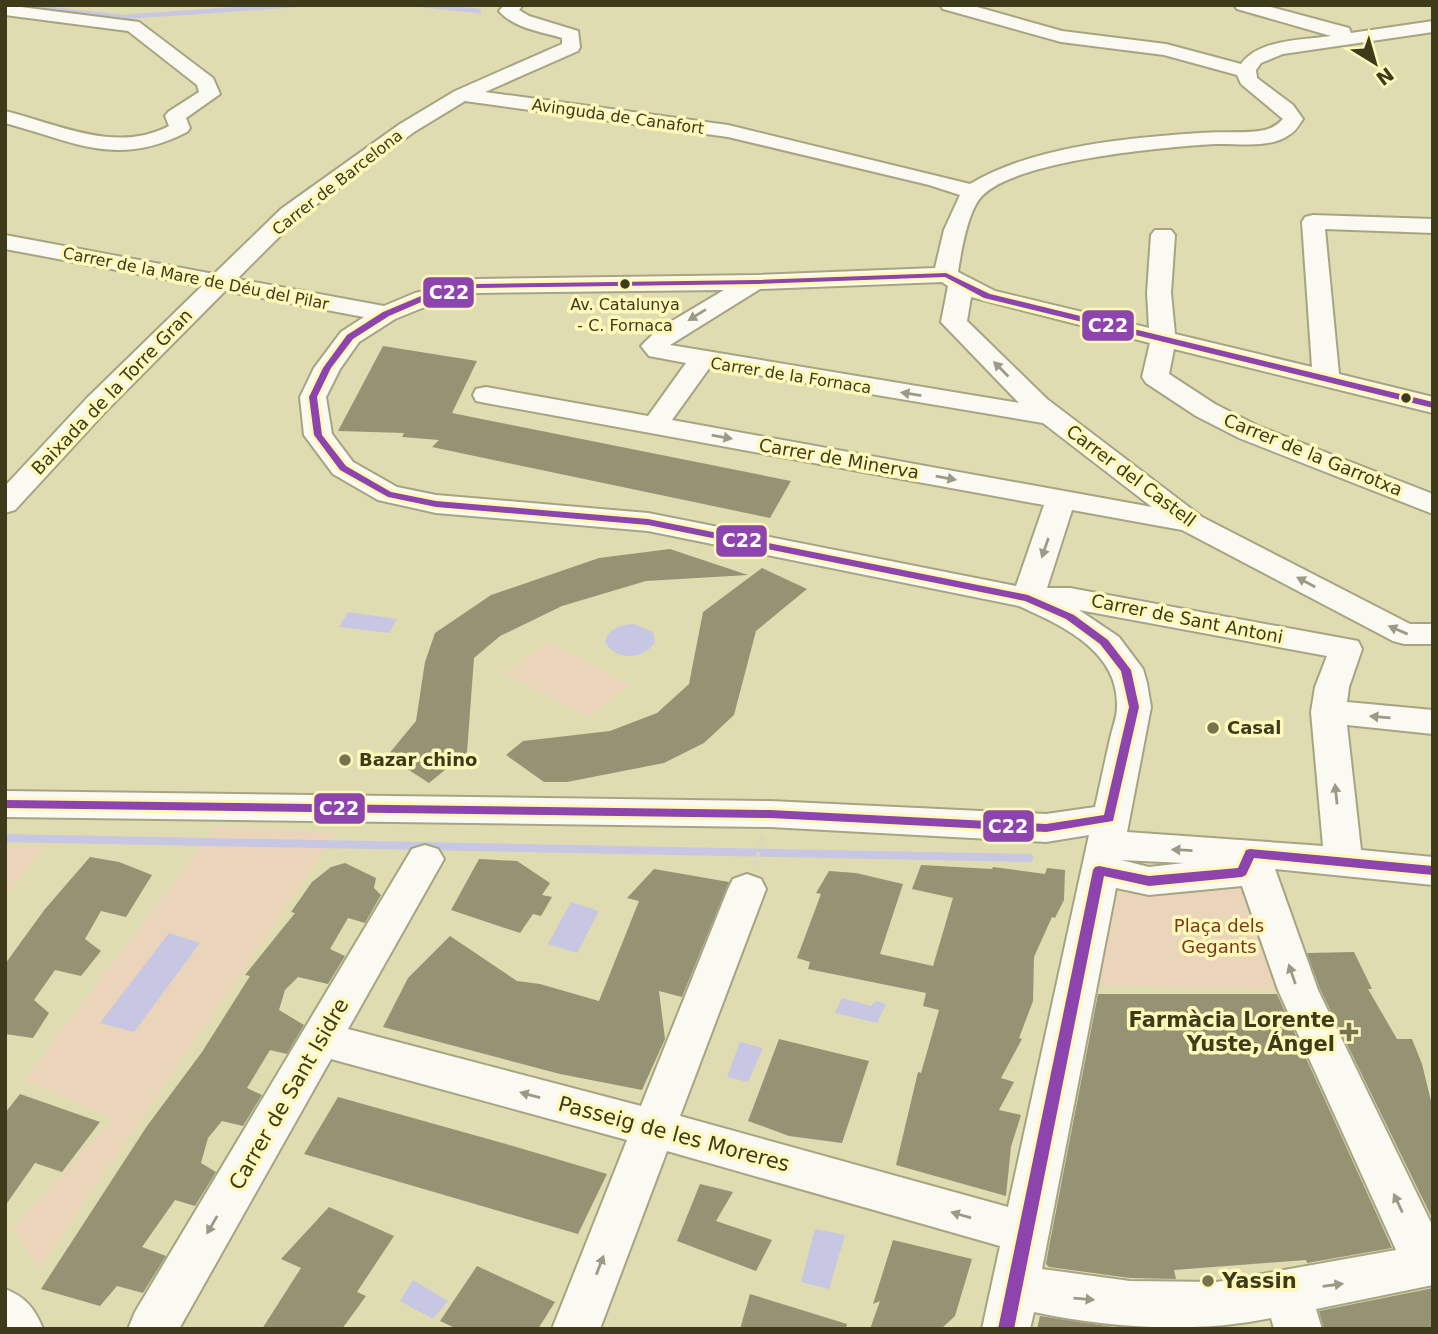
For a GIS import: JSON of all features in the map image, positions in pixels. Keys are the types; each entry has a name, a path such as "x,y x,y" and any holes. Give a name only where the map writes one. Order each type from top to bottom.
{"street":[{"path":"462,95 571,47 571,35 523,20 508,11 514,5"},
{"path":"949,5 1061,36 1166,50 1223,67 1246,70"},
{"path":"1243,5 1325,29 1374,34"},
{"path":"5,10 133,26 206,82 210,94 175,116 180,128 151,142 118,143 68,137 5,117"},
{"path":"953,279 949,253 973,192 1000,173 1028,165 1174,140 1257,136 1282,131 1293,119 1286,109 1248,80 1246,70 1254,59 1279,50 1433,26"},
{"name":"Avinguda de Canafort","path":"462,95 728,131 936,180 973,192"},
{"name":"Carrer de Barcelona","path":"219,281 289,214 407,128 462,95"},
{"path":"1326,379 1313,222 1433,226"},
{"path":"1163,235 1159,293 1163,341"},
{"name":"Carrer de la Mare de Déu del Pilar","path":"5,242 386,314"},
{"path":"1250,853 1298,990 1427,1265 1379,1278 1292,1310 1243,1303 1194,1306 1073,1298 1012,1308 1134,707 1126,670 1104,642 1070,617 1028,598 648,522 436,504 388,494 343,468 318,435 313,397 327,368 350,337 386,314 424,298 477,286 953,279 986,296 1433,405"},
{"name":"Carrer del Castell","path":"953,279 954,322 1037,405 1191,523 1405,634 1433,635"},
{"name":"Baixada de la Torre Gran","path":"5,504 97,404 219,281"},
{"name":"Carrer de la Fornaca","path":"757,282 666,335 654,346 658,351 702,360 1051,416"},
{"name":"Carrer de la Garrotxa","path":"1163,341 1155,377 1221,419 1285,448 1408,493 1433,505"},
{"path":"654,425 702,360"},
{"name":"Carrer de Minerva","path":"486,395 1191,523"},
{"path":"1028,598 1061,499"},
{"name":"Carrer de Sant Antoni","path":"1028,598 1070,598 1346,649 1332,687 1328,712"},
{"path":"1343,861 1328,712 1433,722"},
{"path":"5,804 770,814 1046,828 1105,844 1149,881 1241,872 1250,853"},
{"path":"1250,853 1433,871"},
{"name":"Carrer de Sant Isidre","path":"152,1329 425,859"},
{"path":"576,1329 747,889"},
{"name":"Passeig de les Moreres","path":"321,1039 653,1128 1027,1233"},
{"path":"5,1312 19,1329"}],"path":[{"path":"747,889 770,814"}],"green space":[{"path":"549,641 630,685 589,717 504,673"},
{"path":"215,827 337,832 39,1269 13,1228 113,1119 24,1080"},
{"path":"44,846 5,898 5,847"},
{"name":"Plaça dels Gegants","path":"1253,882 1298,990 1099,985 1100,913 1120,893"}],"water":[{"path":"348,612 397,619 389,633 339,627"},
{"path":"634,624 653,632 655,642 637,655 615,653 605,642 609,633 620,626"},
{"path":"571,902 599,911 577,953 548,944"},
{"path":"169,933 200,943 134,1032 100,1023"},
{"path":"842,998 871,1006 876,1001 886,1004 877,1023 835,1013"},
{"path":"740,1042 763,1048 748,1082 727,1077"},
{"path":"815,1229 845,1235 829,1289 801,1282"},
{"path":"413,1280 448,1301 433,1319 400,1301"}],"building":[{"path":"383,346 477,361 452,413 791,481 770,518 432,447 439,440 402,437 404,433 338,431"},
{"path":"670,549 748,575 646,581 562,606 500,636 474,658 467,752 429,783 387,756 416,721 425,662 435,633 491,595 599,558"},
{"path":"762,568 807,589 756,631 734,715 704,743 664,763 567,782 544,782 506,755 523,741 610,731 657,713 689,684 703,612"},
{"path":"90,857 119,862 152,875 126,917 101,911 85,939 101,951 81,976 55,970 34,1000 49,1013 33,1038 5,1034 5,964 45,909"},
{"path":"479,859 517,861 550,883 542,895 552,897 541,916 533,914 520,933 451,910"},
{"path":"345,863 376,878 374,888 381,895 365,923 348,918 330,949 345,956 328,984 298,977 285,990 279,1010 304,1025 287,1054 270,1050 247,1088 262,1095 243,1126 222,1121 208,1138 201,1163 216,1172 195,1206 175,1200 142,1247 166,1256 143,1293 117,1286 100,1306 41,1289 147,1126 202,1052 250,976 245,975 295,913 291,912 312,882 331,867"},
{"path":"921,865 993,867 1045,874 1047,868 1065,870 1064,900 1055,918 1052,917 1034,957 1033,1001 1019,1038 1022,1039 1001,1078 1014,1082 999,1110 1021,1115 1011,1147 1006,1196 896,1165 918,1072 921,1073 939,1010 923,1006 926,993 808,969 810,962 797,958 821,894 816,893 829,871 856,873 903,884 880,954 933,966 953,898 912,889"},
{"path":"654,869 729,882 682,997 659,991 665,1039 642,1090 560,1074 383,1027 408,978 450,936 517,981 540,984 599,1001 639,901 627,898"},
{"path":"1354,952 1372,989 1368,989 1397,1039 1412,1039 1422,1064 1433,1109 1433,1220 1320,989 1307,953"},
{"path":"1098,994 1277,994 1392,1248 1307,1263 1306,1260 1174,1270 1176,1279 1130,1278 1049,1267 1046,1264 1049,1247"},
{"path":"779,1039 869,1061 842,1143 789,1136 748,1121"},
{"path":"20,1094 100,1122 62,1172 35,1163 5,1206 5,1113"},
{"path":"338,1097 607,1174 578,1234 304,1154"},
{"path":"700,1184 733,1192 716,1221 772,1240 756,1271 677,1241"},
{"path":"329,1207 394,1236 357,1292 366,1296 342,1329 262,1329 301,1268 281,1259"},
{"path":"893,1240 972,1259 955,1316 941,1329 870,1329 880,1301 873,1304"},
{"path":"477,1266 555,1302 538,1329 457,1329 440,1321"},
{"path":"1433,1288 1433,1329 1324,1329 1319,1311"},
{"path":"750,1294 847,1324 846,1329 740,1329"},
{"path":"1040,1316 1113,1327 1113,1329 1037,1329"}],"waterway":[{"path":"13,5 122,17 297,5"},
{"path":"421,5 479,11"},
{"path":"5,838 1029,858"}],"transit line":[{"name":"C22","path":"5,804 770,814 1046,828 1109,818 1134,707 1126,670 1104,642 1070,617 1028,598 648,522 436,504 388,494 343,468 318,435 313,397 327,368 350,337 386,314 424,298 477,286 757,282 946,275 987,296 1433,405"},
{"name":"C22","path":"1006,1329 1099,870 1149,881 1242,872 1250,853 1433,871"}],"place":[{"name":"Av. Catalunya - C. Fornaca","path":"625,284"},
{"name":"Casal","path":"1213,728"},
{"name":"Bazar chino","path":"345,760"},
{"name":"Farmàcia Lorente Yuste, Ángel","path":"1349,1032"},
{"name":"Yassin","path":"1208,1281"}]}
